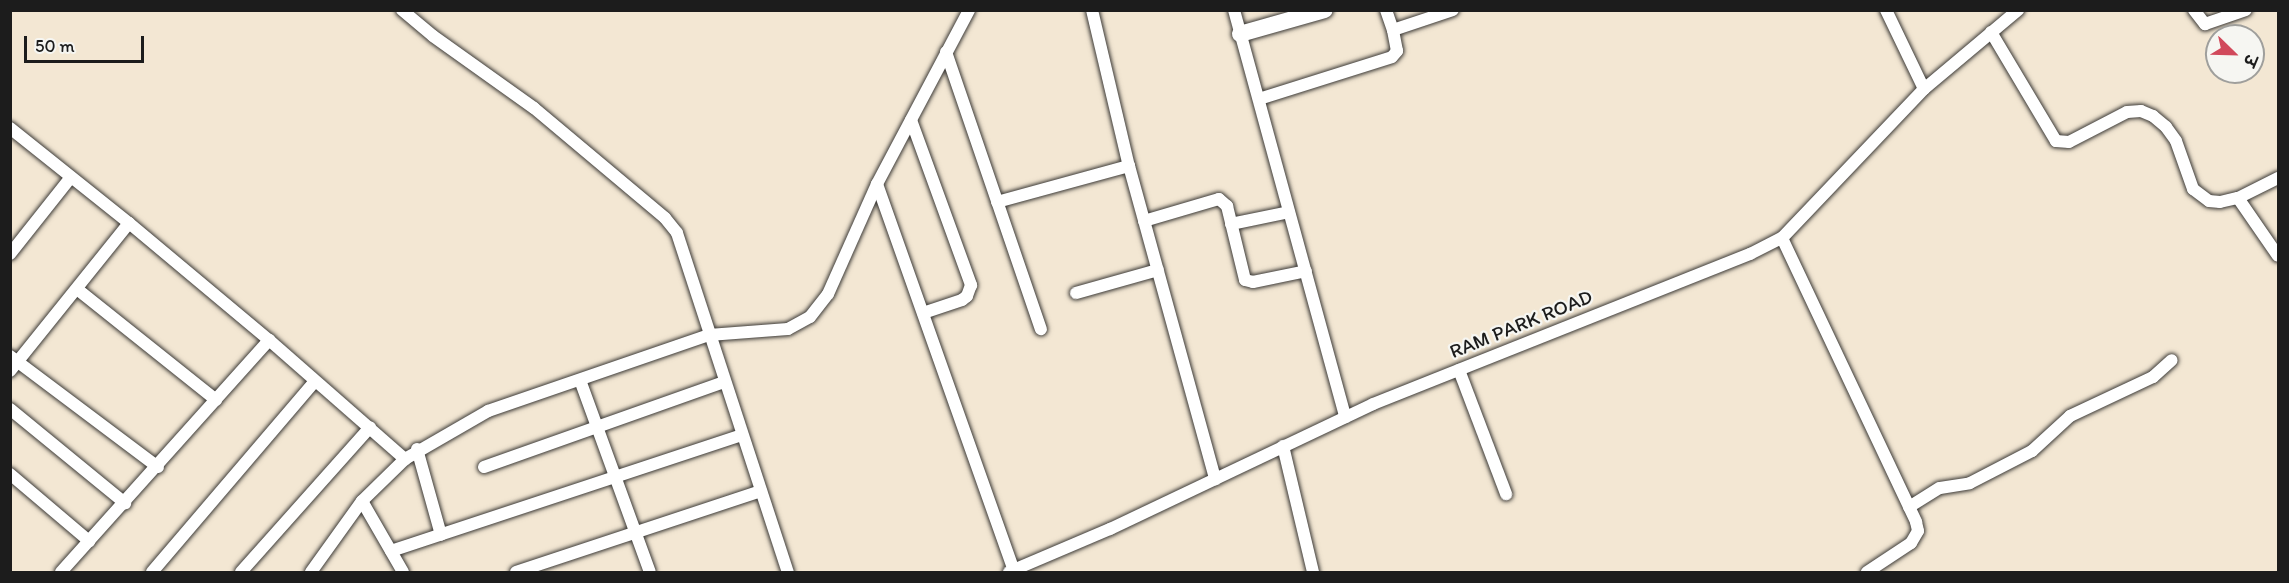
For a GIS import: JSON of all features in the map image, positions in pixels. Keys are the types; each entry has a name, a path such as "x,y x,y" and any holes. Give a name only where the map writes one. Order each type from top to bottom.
{"street":[{"path":"402,10 433,36 534,108 665,218 677,233 788,573"},
{"path":"1092,10 1129,166 1215,479"},
{"path":"1234,10 1345,417"},
{"path":"1240,34 1325,10"},
{"path":"1259,99 1392,57 1397,51 1386,10"},
{"path":"1393,30 1454,10"},
{"path":"1886,10 1924,89"},
{"name":"RAM PARK ROAD","path":"1011,571 1110,529 1345,417 1459,369 1739,259 1782,238 1924,89 2018,10"},
{"path":"2194,10 2205,24 2246,10"},
{"path":"310,573 323,567 362,501 405,459 417,449 488,411 709,335 788,329 810,317 828,294 877,184 967,11"},
{"path":"1991,32 2056,141 2069,142 2127,112 2141,111 2166,127 2176,141 2193,189 2199,196 2220,202 2238,198 2278,178"},
{"path":"946,52 1041,329"},
{"path":"911,120 971,285 967,296 962,300 923,313"},
{"path":"10,128 129,223 269,340 405,459"},
{"path":"998,202 1129,166"},
{"path":"12,248 71,177"},
{"path":"877,184 1011,571"},
{"path":"2238,198 2278,256"},
{"path":"1144,221 1220,200 1227,206 1243,276 1249,282 1306,271"},
{"path":"1231,224 1290,212"},
{"path":"129,223 77,289 13,363 158,467"},
{"path":"1782,238 1916,522 1915,537 1867,573"},
{"path":"1076,293 1158,270"},
{"path":"77,289 216,400"},
{"path":"61,573 269,340"},
{"path":"1909,507 1940,488 1970,483 2032,451 2070,416 2153,377 2172,360"},
{"path":"1459,369 1506,494"},
{"path":"580,380 650,573"},
{"path":"152,573 315,381"},
{"path":"484,467 724,382"},
{"path":"10,410 125,502"},
{"path":"241,573 370,427"},
{"path":"391,551 742,435"},
{"path":"1282,446 1314,573"},
{"path":"417,449 441,535"},
{"path":"10,474 89,541"},
{"path":"516,573 761,491"},
{"path":"362,501 403,573"}]}
